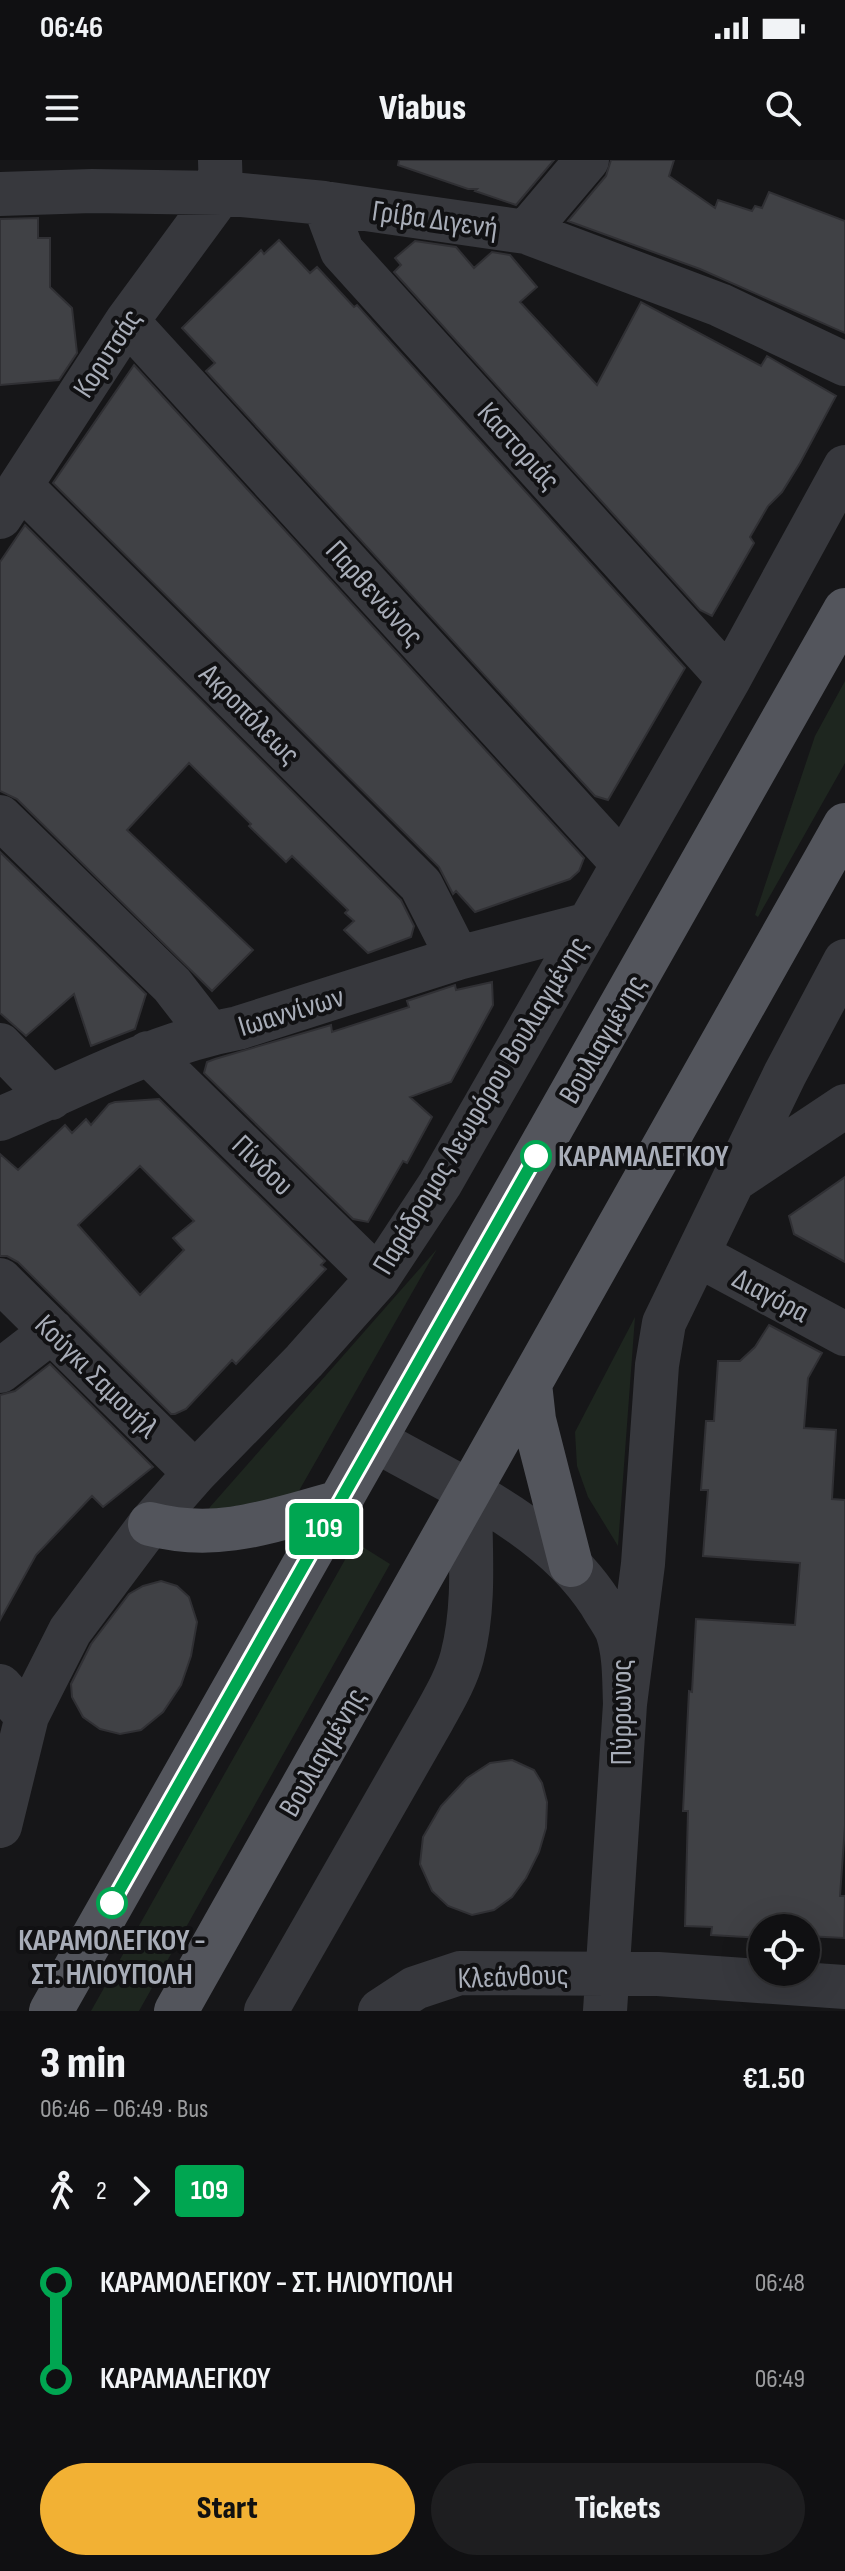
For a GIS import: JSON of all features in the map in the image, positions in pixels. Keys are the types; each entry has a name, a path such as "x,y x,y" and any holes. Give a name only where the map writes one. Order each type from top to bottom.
{"main road":[{"name":"Βουλιαγμένης","path":"51,2011 845,610"},
{"name":"Βουλιαγμένης","path":"176,2011 845,825"},
{"path":"530,1384 534,1420 571,1565"},
{"path":"150,1524 186,1532 220,1531 340,1502"}],"street":[{"path":"526,232 587,160"},
{"name":"Γρίβα Διγενή","path":"0,194 92,191 221,177 324,203 526,232 720,305 845,364"},
{"name":"Κορυτσάς","path":"11,502 221,177"},
{"name":"Καστοριάς","path":"324,203 342,251 729,679"},
{"name":"Παρθενώνος","path":"127,321 623,864"},
{"name":"Παράδρομος Λεωφόρου Βουλιαγμένης","path":"0,1826 13,1701 150,1524 378,1278 440,1184 729,679 845,467"},
{"name":"Ακροπόλεως","path":"11,502 421,885 458,958"},
{"path":"0,817 172,985 210,1034"},
{"name":"Ιωαννίνων","path":"0,1119 148,1053 238,1028 458,958 589,924"},
{"path":"625,1704 643,1564 657,1365 664,1323 785,1074 845,961"},
{"path":"0,1045 51,1098"},
{"name":"Πίνδου","path":"148,1053 378,1278"},
{"path":"734,1180 845,1106"},
{"name":"Διαγόρα","path":"698,1255 845,1334"},
{"name":"Κούγκι Σαμουήλ","path":"0,1280 195,1473"},
{"path":"0,1371 52,1331"},
{"name":"Πύρρωνος","path":"375,1440 528,1528 571,1565 616,1630 623,1663 625,1704 606,1992"},
{"name":"Βουλιαγμένης","path":"266,2011 433,1719 456,1673 467,1633 470,1596 470,1494"},
{"name":"Κλεάνθους","path":"380,2011 415,1988 460,1973 606,1992 658,1974 845,1987"}],"shaded area":[{"path":"845,681 845,763 758,917 755,915 815,736"},
{"path":"437,1249 296,1496 208,1511 210,1507"},
{"path":"635,1317 618,1546 588,1497 577,1466 575,1432"},
{"path":"355,1542 390,1564 139,2011 91,2011"}],"building":[{"path":"399,160 554,160 516,205 475,191 477,189 468,189 398,165"},
{"path":"611,160 674,160 669,176 715,208 718,200 752,211 755,206 762,208 769,192 845,221 845,333 700,269 568,221 606,176"},
{"path":"38,218 38,238 50,238 50,287 72,308 77,353 59,380 0,385 0,219"},
{"path":"279,240 310,273 317,267 354,307 357,305 685,668 608,800 595,796 206,371 215,363 182,328 261,250 264,254"},
{"path":"415,241 456,247 474,268 492,252 510,255 537,287 520,302 597,385 641,302 761,366 767,356 836,396 800,463 782,492 768,506 750,537 754,543 712,616 700,610 394,272 401,265 395,258"},
{"path":"134,365 584,858 579,871 570,879 475,912 456,891 453,894 439,867 53,483"},
{"path":"25,525 401,900 414,926 411,937 368,953 344,930 354,921 345,913 348,910 292,856 286,862 189,763 127,830 253,950 212,991 17,799 0,791 0,562"},
{"path":"0,852 146,994 135,1029 91,1046 74,994 26,1036 0,1013"},
{"path":"492,982 493,1005 451,1082 410,1097 432,1117 407,1163 403,1161 368,1222 353,1219 204,1073 207,1062 215,1059 331,1025 332,1032 409,1007 407,1001 455,985 456,990"},
{"path":"159,1099 325,1261 321,1265 326,1269 236,1364 232,1360 186,1409 175,1414 171,1414 18,1262 0,1256 0,1154 18,1170 65,1125 72,1133 86,1119 91,1125 109,1104","holes":["140,1166 194,1221 173,1238 184,1250 140,1295 78,1225"]},
{"path":"845,1177 845,1262 794,1234 789,1216"},
{"path":"769,1325 822,1353 808,1378 804,1428 836,1430 832,1499 845,1500 845,1826 840,1896 845,1896 844,1938 820,1937 820,1914 748,1914 748,1937 711,1935 712,1927 685,1926 688,1811 683,1811 696,1619 795,1625 800,1563 703,1556 708,1490 701,1490 706,1421 714,1421 718,1361 740,1361 755,1347"},
{"path":"50,1364 153,1467 103,1507 92,1496 36,1555 0,1620 0,1395 15,1391"},
{"path":"161,1581 177,1586 189,1597 197,1622 191,1656 181,1685 163,1712 141,1730 120,1734 100,1729 83,1717 72,1697 71,1684 91,1644 129,1594"},
{"path":"512,1760 534,1770 542,1783 547,1802 546,1828 539,1852 512,1897 494,1910 472,1915 448,1906 432,1891 420,1864 423,1837 441,1806 467,1778 490,1763"}],"bus line":[{"name":"109","path":"112,1903 536,1156"}],"place":[{"name":"ΚΑΡΑΜΑΛΕΓΚΟΥ","path":"536,1156"},
{"name":"ΚΑΡΑΜΟΛΕΓΚΟΥ - ΣΤ. ΗΛΙΟΥΠΟΛΗ","path":"112,1903"}]}
